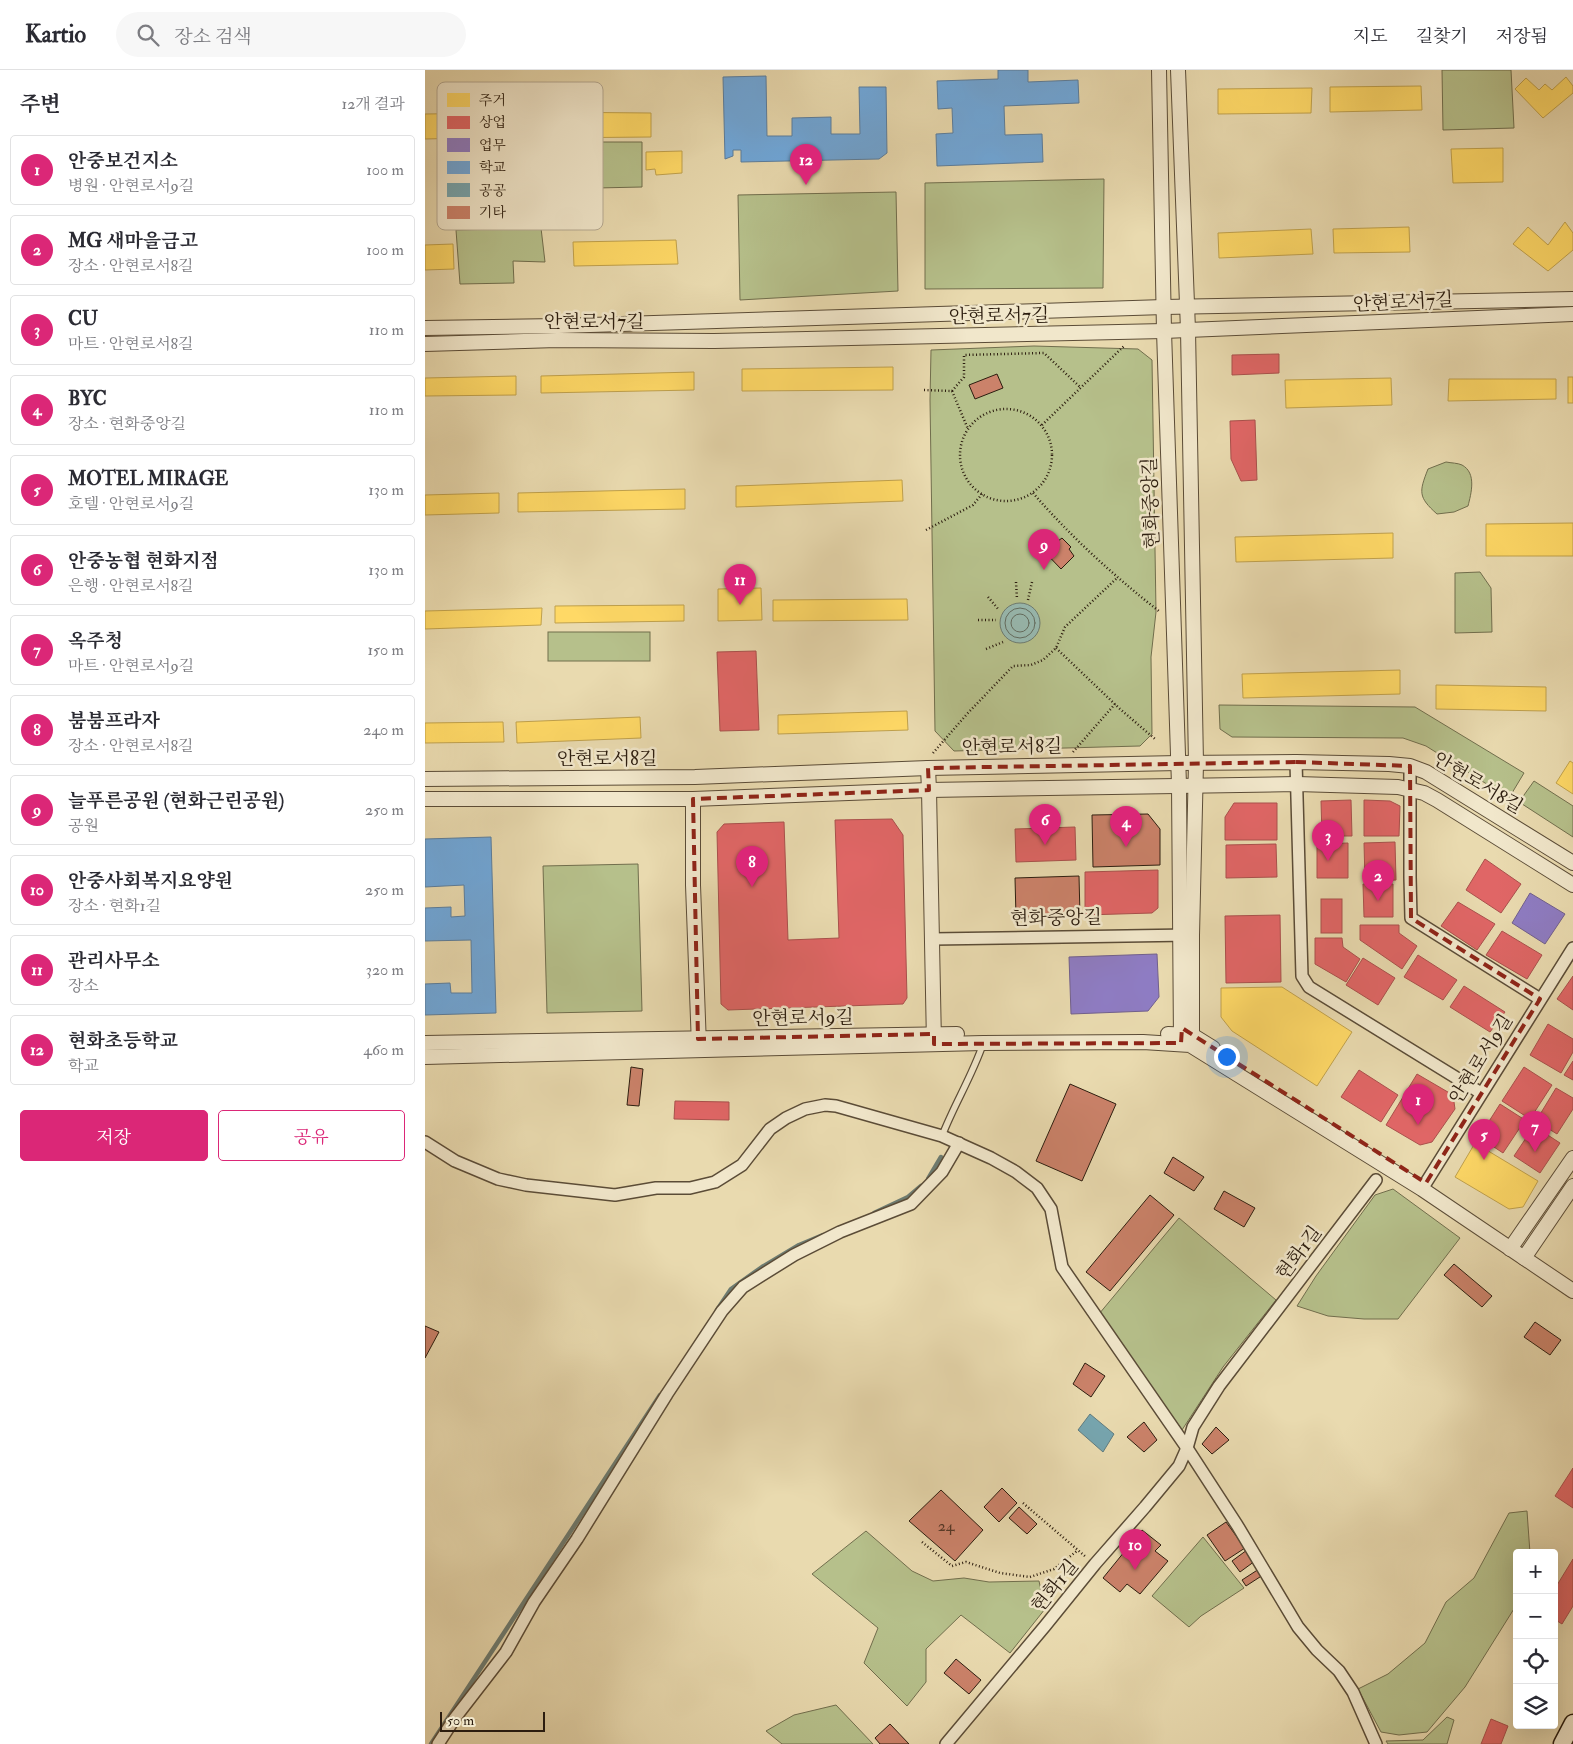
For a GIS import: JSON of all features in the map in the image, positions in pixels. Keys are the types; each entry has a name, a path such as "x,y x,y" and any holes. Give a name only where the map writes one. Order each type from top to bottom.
{"main road":[{"path":"1562,1744 1573,1723"}],"street":[{"name":"현화중앙길","path":"933,939 1186,935 1179,785 1164,331 1159,70"},
{"path":"1178,70 1188,330 1196,763 1186,935 1186,1039 1424,1186 1513,1246 1573,1281"},
{"name":"안현로서7길","path":"425,344 558,333 1164,307 1573,299"},
{"name":"안현로서7길","path":"425,328 724,340 1164,331 1573,314"},
{"path":"1296,762 1302,976 1309,987 1481,1093"},
{"name":"안현로서8길","path":"425,779 695,777 928,763 1296,762 1410,766 1426,772 1573,863"},
{"path":"928,763 934,1039"},
{"path":"1410,766 1411,918 1540,999"},
{"name":"안현로서8길","path":"425,800 693,799 929,790 1179,785 1297,784 1398,787 1424,793 1437,800 1573,885"},
{"path":"693,799 693,885 698,1044"},
{"name":"안현로서9길","path":"1424,1186 1573,948"},
{"name":"안현로서9길","path":"934,1039 983,1043 1143,1042 1186,1039"},
{"name":"안현로서9길","path":"425,1043 698,1044 934,1039 1186,1039"},
{"name":"안현로서9길","path":"425,1057 698,1044"},
{"path":"425,1142 455,1161 498,1179 526,1186 615,1196 656,1188 690,1188 715,1182 742,1165 771,1130 786,1118 805,1109 837,1106 942,1136 1016,1172 1037,1188 1051,1209 1062,1267 1187,1448 1237,1525 1299,1627 1317,1650 1339,1671 1353,1692 1376,1744"},
{"path":"438,1744 455,1718 506,1652 534,1602 577,1539 667,1394 722,1311 743,1287 794,1254 840,1232 911,1204 942,1172 959,1143"},
{"path":"1513,1246 1573,1158"},
{"name":"현화1길","path":"946,1744 1179,1466 1193,1428 1219,1386 1376,1180"},
{"path":"1526,1254 1573,1186"},
{"path":"1526,1254 1573,1291"}],"lane":[{"path":"942,1136 951,1112 975,1066 983,1043"}],"path":[{"path":"1042,425 1126,345"},
{"path":"953,391 964,377 964,355 1045,353 1080,387"},
{"path":"924,390 953,391"},
{"path":"953,391 968,428"},
{"path":"1004,408 1018,410 1031,416 1042,425 1049,436 1053,461 1049,473 1042,484 1032,493 1018,499 1003,501 982,494 968,481 962,468 960,455 962,441 968,428 978,418 990,411 1004,408"},
{"path":"1032,493 1058,523 1117,578 1163,614"},
{"path":"926,530 973,506 982,494"},
{"path":"928,763 967,714 1013,666 1031,665 1043,660 1056,648 1065,627 1117,578"},
{"path":"1016,582 1017,599"},
{"path":"1028,600 1032,582"},
{"path":"988,597 999,610"},
{"path":"978,620 996,620"},
{"path":"986,649 1003,642"},
{"path":"1056,648 1155,741"},
{"path":"1073,752 1115,704"},
{"path":"1023,1503 1077,1551 1095,1564"},
{"path":"922,1542 952,1566 966,1562 1000,1573 1031,1577 1054,1569 1077,1551"}],"highlighted area":[{"path":"1296,762 1410,766 1411,918 1540,999 1426,1183 1182,1028 1181,1043 934,1044 934,1034 698,1039 693,799 929,790 928,768"}],"green space":[{"path":"1442,70 1511,70 1514,128 1443,130"},
{"path":"603,142 642,142 642,187 603,188"},
{"path":"1104,179 1103,288 925,289 925,183"},
{"path":"896,192 898,291 740,300 738,195"},
{"path":"456,230 541,230 545,262 513,261 514,283 460,284"},
{"path":"1034,346 1138,349 1152,360 1156,612 1151,657 1152,734 1140,746 954,751 935,731 930,400 931,350"},
{"path":"1446,462 1460,464 1470,473 1472,484 1470,496 1468,506 1454,512 1437,514 1423,498 1423,483 1428,469"},
{"path":"1480,572 1491,588 1492,632 1455,633 1455,573"},
{"path":"548,632 650,632 650,661 548,661"},
{"path":"1219,705 1415,707 1524,773 1509,798 1426,746 1403,738 1232,737 1220,729"},
{"path":"1534,781 1573,806 1573,837 1519,802"},
{"path":"638,864 642,1011 547,1013 543,866"},
{"path":"1393,1189 1460,1238 1398,1319 1328,1316 1297,1306 1316,1276 1375,1195"},
{"path":"1179,1218 1276,1300 1223,1367 1182,1430 1099,1314"},
{"path":"1527,1511 1530,1549 1513,1549 1513,1610 1465,1687 1427,1732 1399,1735 1381,1732 1358,1689 1388,1674 1425,1643 1446,1602 1474,1578 1509,1513"},
{"path":"866,1531 912,1571 933,1581 964,1578 989,1582 1039,1581 1045,1609 1010,1653 961,1615 926,1649 926,1682 907,1706 864,1663 878,1628 812,1574"},
{"path":"1203,1537 1244,1588 1201,1616 1189,1627 1152,1596"},
{"path":"836,1705 873,1744 782,1744 766,1731 794,1715"},
{"path":"1447,1717 1454,1720 1447,1744 1388,1744 1386,1741 1423,1740"}],"water":[{"path":"1024,603 1031,606 1037,612 1040,623 1039,631 1031,640 1024,643 1016,643 1009,640 1001,631 1000,619 1003,612 1012,604"}],"building: 주거":[{"path":"1566,77 1573,86 1573,93 1543,118 1515,89 1526,78 1539,90 1545,84 1552,90"},
{"path":"1421,86 1422,110 1330,112 1330,87"},
{"path":"1312,88 1311,113 1218,114 1218,89"},
{"path":"603,113 651,113 651,137 603,137"},
{"path":"425,114 437,114 437,139 425,139"},
{"path":"1503,148 1503,182 1453,183 1451,149"},
{"path":"682,151 682,173 656,175 655,169 646,170 646,152"},
{"path":"1565,222 1573,233 1573,250 1548,271 1513,244 1528,227 1548,245"},
{"path":"1409,227 1410,252 1334,253 1333,229"},
{"path":"1311,229 1313,254 1219,258 1218,233"},
{"path":"676,240 678,264 574,266 573,242"},
{"path":"453,244 454,269 425,270 425,245"},
{"path":"893,367 893,390 742,391 742,369"},
{"path":"694,372 694,390 541,393 541,376"},
{"path":"516,376 516,395 425,396 425,378"},
{"path":"1568,377 1573,377 1573,403 1568,403"},
{"path":"1391,378 1392,405 1286,408 1285,380"},
{"path":"1449,379 1556,379 1556,399 1448,401"},
{"path":"902,480 903,501 736,507 736,486"},
{"path":"685,489 685,509 518,512 518,493"},
{"path":"499,493 499,513 425,515 425,495"},
{"path":"1573,523 1573,556 1486,556 1486,524"},
{"path":"1393,533 1393,558 1236,562 1235,537"},
{"path":"761,588 762,620 718,621 718,589"},
{"path":"907,599 908,620 773,621 773,600"},
{"path":"684,605 684,621 555,623 555,606"},
{"path":"542,608 541,625 425,629 425,611"},
{"path":"1400,670 1400,694 1243,698 1242,674"},
{"path":"1436,685 1546,687 1546,711 1436,709"},
{"path":"907,711 908,730 778,734 778,715"},
{"path":"640,717 641,738 517,743 516,722"},
{"path":"503,722 504,742 425,743 425,723"},
{"path":"1570,761 1573,763 1573,794 1556,783"},
{"path":"1282,987 1352,1032 1317,1086 1232,1031 1221,1017 1221,988"},
{"path":"1475,1143 1538,1181 1523,1207 1509,1209 1455,1177"}],"building: 상업":[{"path":"1279,354 1279,373 1232,375 1232,355"},
{"path":"1255,420 1257,480 1241,481 1231,459 1230,421"},
{"path":"756,651 759,730 720,731 717,652"},
{"path":"1351,800 1352,836 1322,836 1321,801"},
{"path":"1364,800 1390,801 1400,806 1399,836 1364,836"},
{"path":"1234,803 1277,803 1277,840 1225,840 1225,817"},
{"path":"892,819 903,835 907,998 903,1004 728,1010 721,1004 717,832 724,824 784,822 788,940 839,938 835,820"},
{"path":"1075,827 1076,860 1016,862 1015,829"},
{"path":"1395,842 1396,880 1365,881 1364,843"},
{"path":"1348,843 1348,878 1317,878 1317,844"},
{"path":"1276,844 1277,877 1226,878 1226,845"},
{"path":"1485,859 1521,884 1501,913 1466,890"},
{"path":"1158,870 1158,908 1152,913 1085,915 1085,872"},
{"path":"1363,884 1393,884 1393,917 1364,917"},
{"path":"1321,899 1342,899 1342,933 1321,933"},
{"path":"1458,902 1495,924 1477,950 1441,926"},
{"path":"1280,915 1281,982 1226,983 1225,916"},
{"path":"1360,925 1399,925 1399,933 1417,946 1402,969 1360,940"},
{"path":"1502,931 1542,955 1527,979 1486,955"},
{"path":"1315,938 1342,938 1343,947 1360,959 1346,982 1315,964"},
{"path":"1418,955 1457,980 1443,1000 1404,977"},
{"path":"1363,958 1395,978 1378,1005 1346,985"},
{"path":"1573,976 1573,1010 1557,999"},
{"path":"1464,986 1505,1012 1490,1032 1450,1007"},
{"path":"1548,1024 1573,1039 1573,1052 1561,1073 1530,1055"},
{"path":"1573,1061 1573,1080 1564,1075"},
{"path":"1524,1067 1552,1085 1530,1119 1502,1101"},
{"path":"1359,1070 1398,1095 1381,1122 1341,1097"},
{"path":"1417,1074 1453,1095 1455,1109 1432,1142 1420,1145 1386,1125"},
{"path":"1556,1088 1573,1098 1573,1109 1557,1134 1536,1121"},
{"path":"675,1101 729,1102 729,1120 674,1119"},
{"path":"1500,1104 1525,1120 1503,1153 1479,1137"},
{"path":"1534,1126 1560,1143 1540,1173 1514,1156"},
{"path":"1573,1468 1573,1508 1555,1496"},
{"path":"1573,1559 1573,1606 1562,1624 1558,1622 1558,1583"},
{"path":"1491,1719 1508,1726 1501,1744 1481,1744"}],"building: 업무":[{"path":"1530,893 1565,914 1545,944 1512,923"},
{"path":"1157,954 1159,997 1148,1011 1071,1014 1069,957"}],"building: 학교":[{"path":"998,70 1028,70 1028,82 1078,80 1079,103 1004,106 1005,135 1042,134 1043,162 937,166 936,134 953,133 952,108 938,109 937,81 998,79"},
{"path":"766,76 767,136 792,136 792,118 831,117 831,134 860,134 859,87 886,87 887,153 879,159 741,162 741,150 733,150 733,156 725,159 723,77"},
{"path":"491,837 496,1013 425,1015 425,984 450,983 451,993 472,993 471,940 425,941 425,908 451,907 451,917 465,916 464,885 425,887 425,839"}],"building: 공공":[{"path":"1090,1414 1114,1434 1103,1452 1078,1430"}],"building: 기타":[{"path":"997,374 1003,388 975,399 969,385"},
{"path":"1052,535 1058,541 1062,538 1071,547 1069,549 1074,556 1061,569 1040,547"},
{"path":"1148,814 1160,829 1160,865 1093,867 1092,815"},
{"path":"1079,876 1080,916 1016,917 1015,878"},
{"path":"631,1067 643,1069 639,1106 627,1105"},
{"path":"1070,1084 1116,1104 1082,1181 1036,1161"},
{"path":"1173,1157 1204,1177 1194,1191 1164,1173"},
{"path":"1224,1191 1255,1208 1244,1227 1214,1209"},
{"path":"1150,1195 1174,1215 1110,1291 1086,1272"},
{"path":"1454,1264 1492,1296 1482,1307 1444,1275"},
{"path":"1535,1322 1561,1340 1550,1355 1524,1337"},
{"path":"425,1326 439,1332 425,1358"},
{"path":"1085,1363 1105,1376 1091,1397 1073,1384"},
{"path":"1144,1422 1157,1440 1144,1452 1127,1437"},
{"path":"1216,1427 1229,1440 1212,1454 1202,1444"},
{"path":"1002,1488 1017,1503 999,1522 984,1507"},
{"path":"941,1490 983,1530 955,1561 909,1521"},
{"path":"1019,1507 1037,1524 1027,1534 1009,1518"},
{"path":"1226,1522 1245,1548 1225,1561 1207,1535"},
{"path":"1142,1530 1161,1545 1155,1551 1168,1561 1140,1594 1127,1584 1120,1592 1103,1578"},
{"path":"1247,1550 1255,1561 1240,1572 1232,1561"},
{"path":"1259,1569 1263,1575 1246,1586 1242,1580"},
{"path":"956,1659 981,1680 969,1694 944,1673"},
{"path":"890,1724 909,1744 880,1744 875,1738"}],"waterway":[{"path":"928,1179 941,1157"},
{"path":"874,1213 908,1197 921,1186"},
{"path":"717,1310 731,1289 762,1267 799,1245 823,1235"},
{"path":"431,1744 660,1395"}],"place":[{"name":"현화초등학교","path":"806,185"},
{"name":"늘푸른공원 (현화근린공원)","path":"1044,570"},
{"name":"관리사무소","path":"740,605"},
{"name":"안중농협 현화지점","path":"1045,845"},
{"name":"BYC","path":"1126,847"},
{"name":"CU","path":"1328,861"},
{"name":"붐붐프라자","path":"752,887"},
{"name":"MG 새마을금고","path":"1378,901"},
{"name":"안중보건지소","path":"1418,1125"},
{"name":"옥주청","path":"1535,1152"},
{"name":"MOTEL MIRAGE","path":"1484,1160"},
{"name":"안중사회복지요양원","path":"1135,1570"}]}
